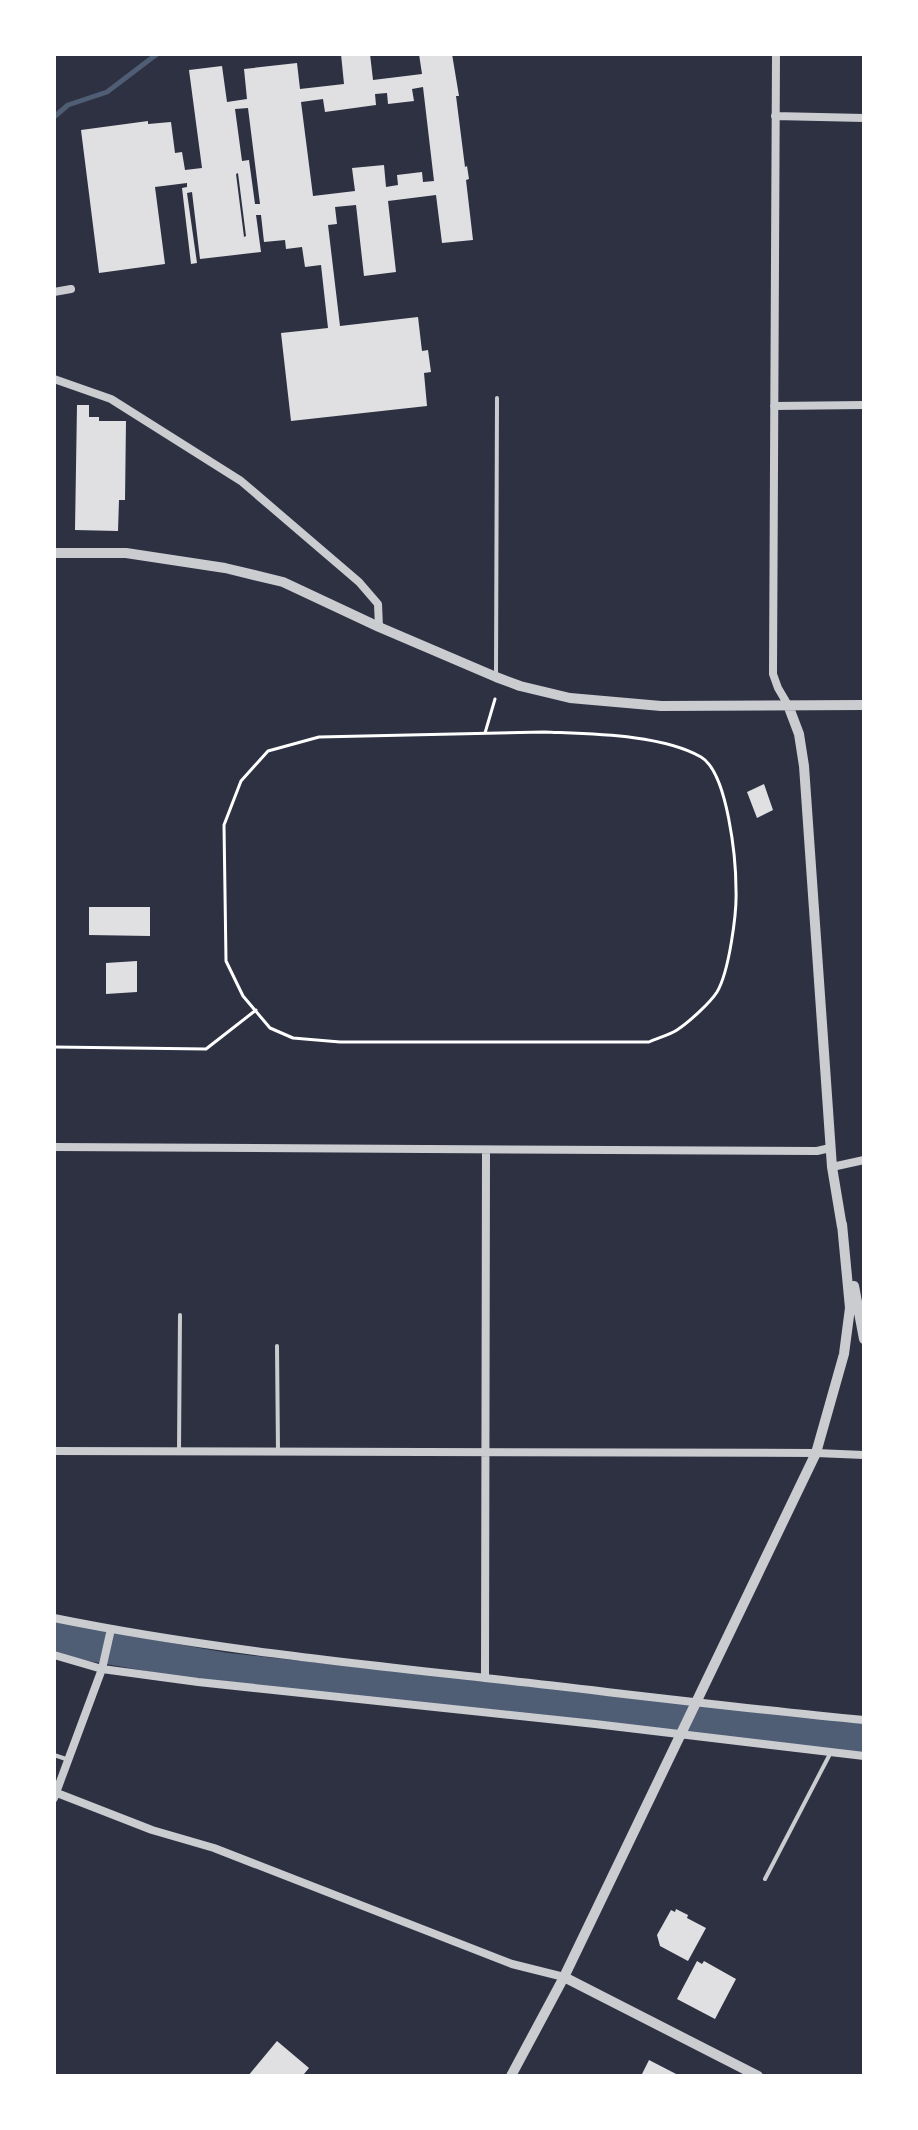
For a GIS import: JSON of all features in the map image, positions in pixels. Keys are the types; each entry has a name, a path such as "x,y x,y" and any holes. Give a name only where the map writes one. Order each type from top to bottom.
{"street":[{"path":"776,54 773,674 799,734 804,766 830,1148 864,1339"},
{"path":"775,116 864,118"},
{"path":"54,292 71,289"},
{"path":"54,379 111,399 241,481 359,582 378,604 379,627"},
{"path":"774,406 864,405"},
{"path":"54,553 126,553 225,568 283,582 496,677 549,694 661,706 864,705"},
{"path":"54,1147 817,1151 830,1148"},
{"path":"485,1678 486,1150"},
{"path":"832,1167 864,1160"},
{"path":"511,2076 564,1977 816,1453 844,1354 850,1308 842,1224"},
{"path":"54,1451 864,1455"},
{"path":"54,1618 111,1632 300,1658 864,1720"},
{"path":"111,1632 102,1669 55,1795 152,1830 214,1848 512,1964 564,1977 758,2076"},
{"path":"54,1655 102,1669 198,1682 485,1711 864,1756"}],"lane":[{"path":"496,677 497,398"},
{"path":"179,1451 180,1315"},
{"path":"277,1346 278,1452"},
{"path":"765,1879 831,1752"},
{"path":"54,1755 69,1760"}],"path":[{"path":"485,733 495,699"},
{"path":"544,732 622,736 672,746 703,758 719,780 731,832 737,891 732,946 718,991 676,1031 649,1042 340,1042 293,1038 270,1028 256,1010 243,996 226,961 224,825 241,781 268,751 319,737 544,732"},
{"path":"54,1047 206,1049 256,1010"}],"building":[{"path":"341,54 370,54 373,80 422,74 419,54 452,54 469,179 466,180 473,240 442,243 436,195 388,201 396,272 364,276 356,205 335,207 337,224 328,225 340,326 418,317 422,351 428,350 431,372 424,373 427,406 291,421 281,333 328,328 321,265 305,267 302,247 286,249 285,240 264,242 261,215 256,215 261,252 200,259 192,192 187,193 197,263 191,264 182,188 187,187 187,183 155,187 165,264 99,273 81,130 148,121 148,124 171,122 175,153 182,152 185,170 202,168 189,70 222,66 227,102 247,99 244,69 297,63 300,89 344,84","holes":["423,87 434,181 423,182 422,172 397,175 398,185 386,187 384,165 352,168 355,191 313,196 301,102 323,99 325,112 376,105 375,94 387,93 388,104 414,101 412,89","248,108 260,204 255,204 249,160 242,161 235,109","238,173 244,237 236,174"]},
{"path":"77,405 89,405 89,417 99,417 99,421 126,421 125,500 119,500 118,531 75,530"},
{"path":"764,784 773,810 757,818 747,792"},
{"path":"89,907 150,907 150,936 89,935"},
{"path":"137,961 137,992 106,994 106,963"},
{"path":"676,1909 706,1928 688,1961 660,1946 657,1935 671,1910 675,1912"},
{"path":"697,1961 702,1964 704,1961 736,1979 715,2019 677,1999"},
{"path":"277,2041 309,2068 304,2074 306,2076 248,2076"},
{"path":"649,2060 680,2076 641,2076"}],"waterway":[{"path":"54,117 68,105 107,92 157,54"},
{"path":"54,1637 227,1669 864,1739"}]}
